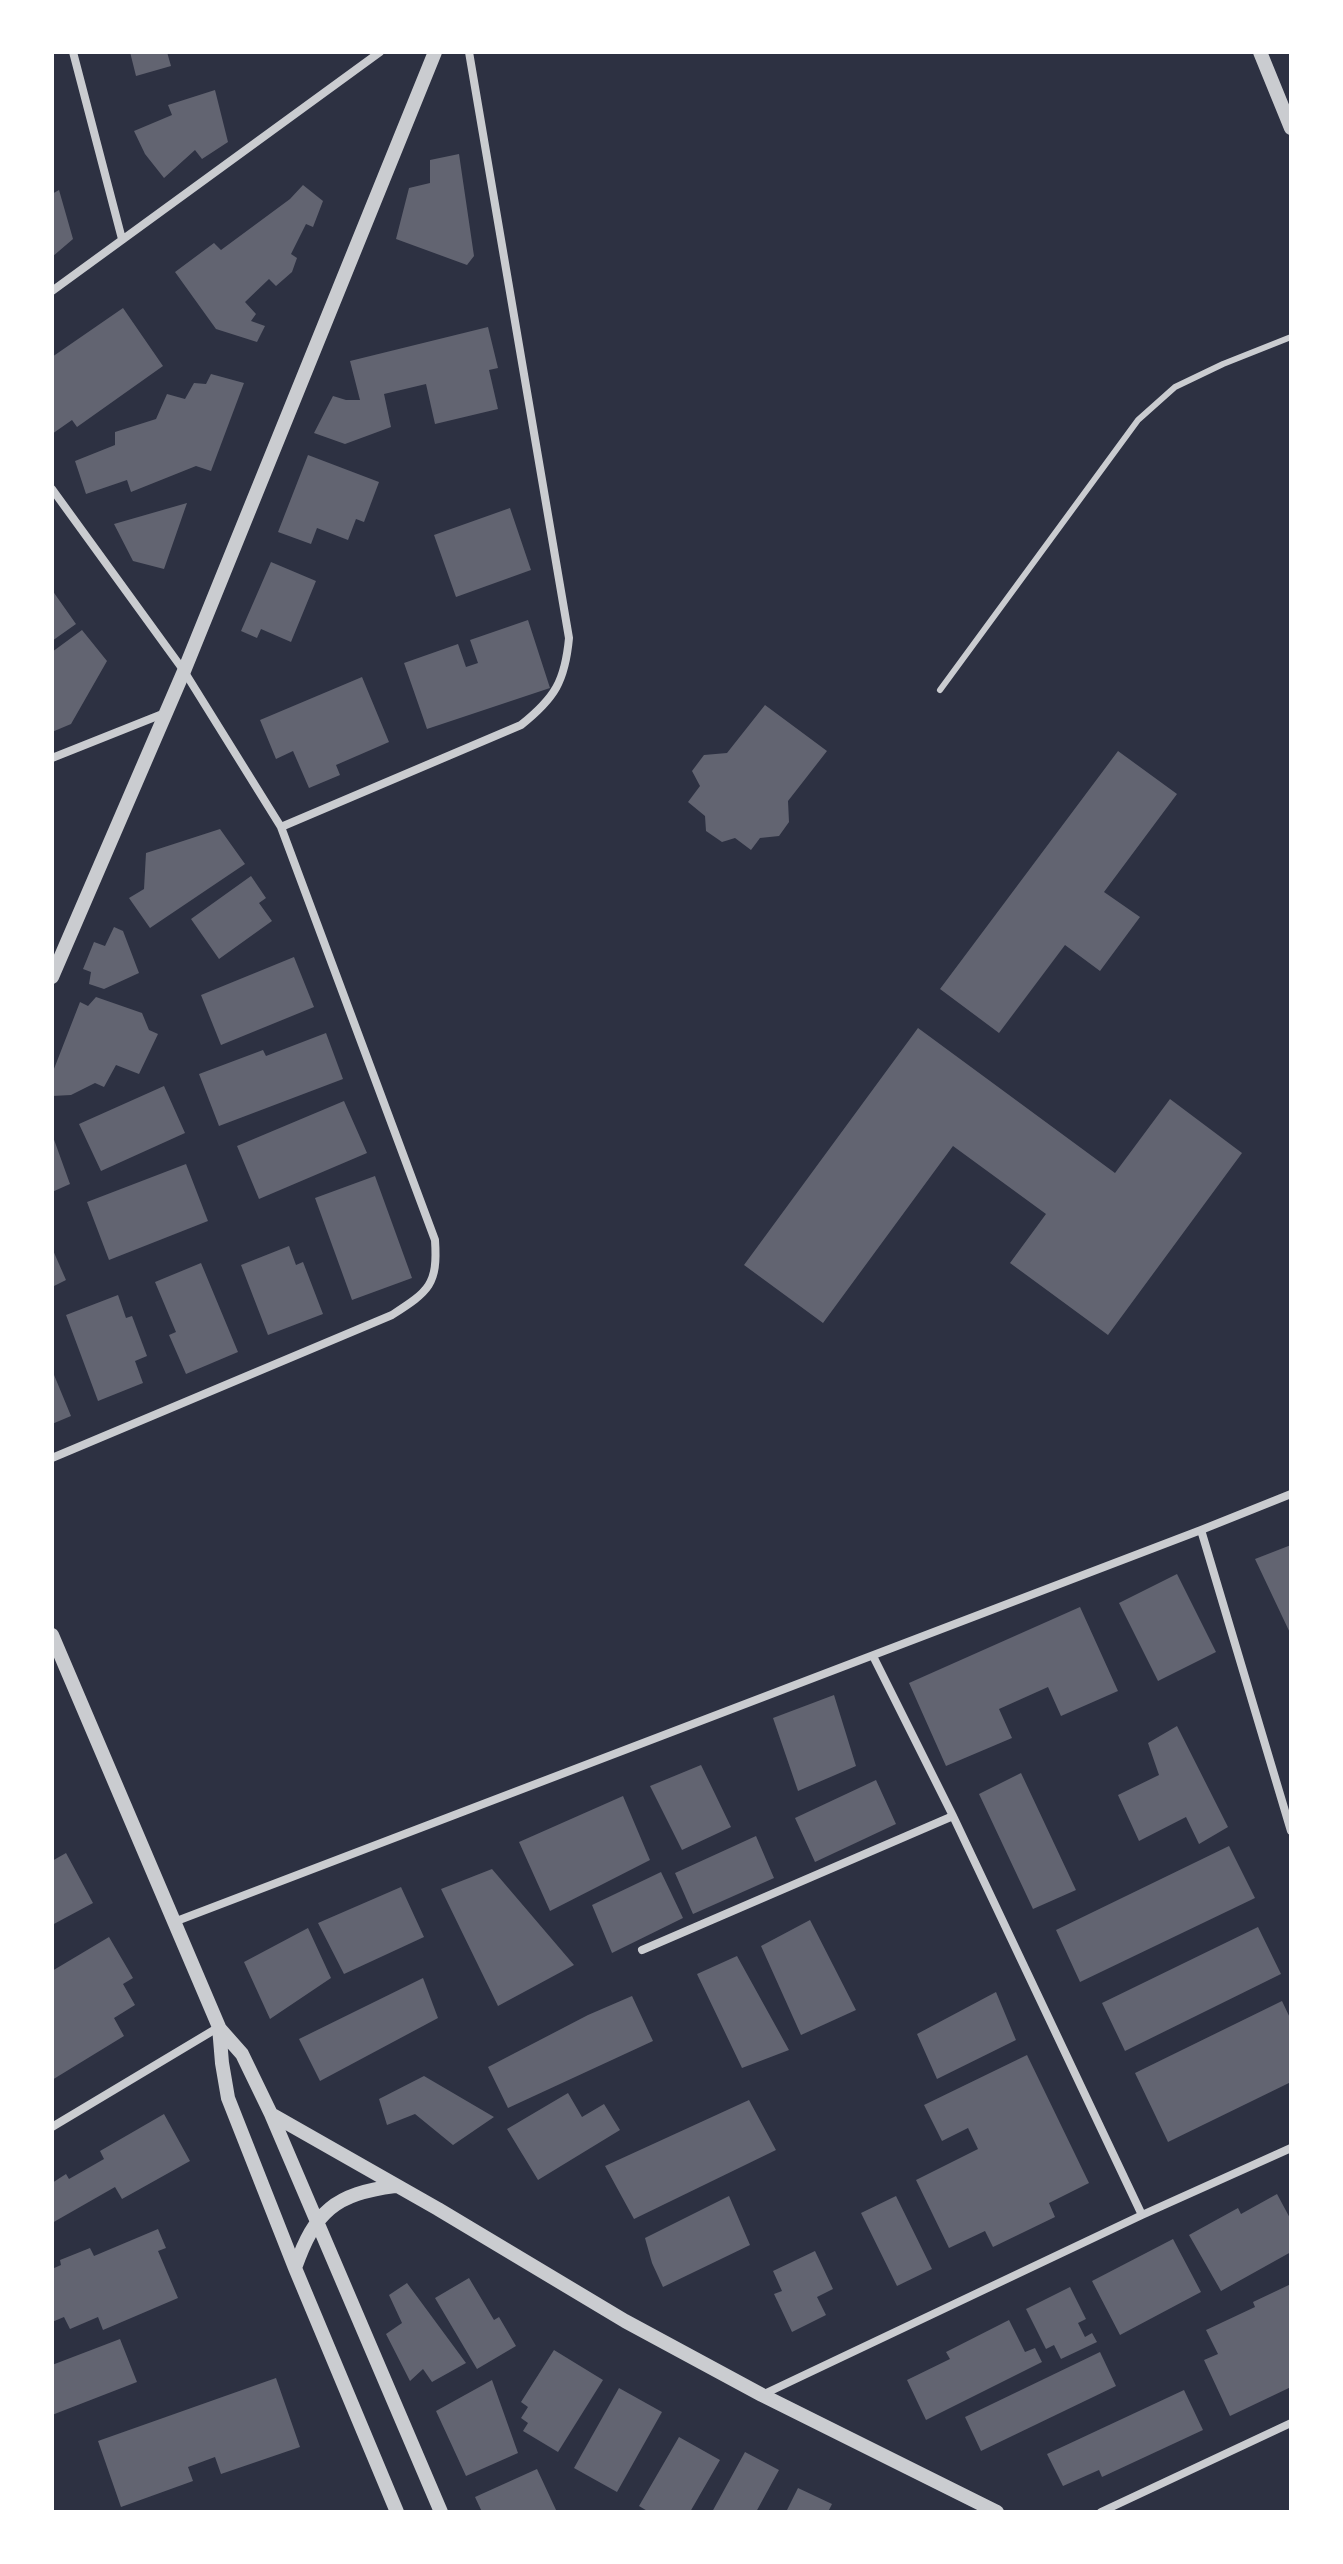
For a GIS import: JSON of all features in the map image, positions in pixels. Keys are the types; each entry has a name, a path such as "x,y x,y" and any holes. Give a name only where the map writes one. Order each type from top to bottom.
{"street":[{"path":"73,52 122,239"},
{"path":"52,291 380,52"},
{"path":"52,977 184,671 435,52"},
{"path":"281,827 521,725 542,708 567,667 569,638 469,52"},
{"path":"1260,52 1291,128"},
{"path":"52,489 184,671 281,827 435,1240 436,1262 432,1284 392,1315 52,1458"},
{"path":"52,758 166,713"},
{"path":"174,1922 1291,1494"},
{"path":"1201,1530 1291,1831"},
{"path":"52,1635 219,2027 242,2054 271,2114 441,2512"},
{"path":"873,1656 953,1816 1142,2215"},
{"path":"642,1950 953,1816"},
{"path":"52,2127 219,2027"},
{"path":"219,2027 228,2098 397,2512"},
{"path":"271,2114 625,2321 762,2395 997,2512"},
{"path":"762,2395 1291,2148"},
{"path":"295,2268 316,2222 349,2196 370,2189 396,2186"},
{"path":"1101,2512 1291,2423"}],"lane":[{"path":"940,690 1138,420 1175,387 1291,337"}],"building":[{"path":"130,52 167,52 171,66 136,76"},
{"path":"215,90 228,142 202,159 195,150 164,178 145,154 134,131 172,115 168,105"},
{"path":"459,154 474,256 467,265 396,239 409,188 430,183 430,160"},
{"path":"303,185 323,201 313,227 306,224 291,254 297,258 292,272 276,286 269,279 245,302 256,314 251,321 265,326 257,342 216,329 175,272 214,243 221,250 290,199"},
{"path":"59,190 73,239 52,257 52,194"},
{"path":"123,308 163,366 77,427 72,420 52,434 52,357"},
{"path":"488,327 498,368 489,370 498,409 435,424 426,384 384,394 391,427 345,444 314,433 333,396 360,400 350,361"},
{"path":"211,374 244,383 211,471 196,466 131,492 127,480 86,494 75,461 115,445 115,432 156,419 167,394 185,399 194,383 206,384"},
{"path":"308,455 379,482 364,522 356,519 348,540 317,528 311,544 278,532"},
{"path":"187,503 164,569 133,561 114,524"},
{"path":"510,508 531,570 456,597 434,535"},
{"path":"271,562 316,581 291,642 261,629 257,638 241,631"},
{"path":"52,590 76,624 52,641"},
{"path":"528,620 550,688 427,729 404,663 458,644 466,667 478,663 470,640"},
{"path":"82,630 107,661 71,724 52,732 52,652"},
{"path":"362,677 389,742 336,765 340,775 309,788 293,751 276,759 260,720"},
{"path":"765,705 827,751 788,801 789,822 779,836 760,838 751,850 735,838 722,842 706,831 705,816 688,802 700,786 692,771 704,755 727,753"},
{"path":"1118,751 1177,794 1104,892 1140,917 1100,971 1065,945 999,1033 940,989"},
{"path":"220,829 245,864 150,928 129,898 144,889 146,853"},
{"path":"251,876 266,898 259,903 272,921 219,959 191,919"},
{"path":"114,927 123,931 139,973 104,989 89,984 91,972 83,969 94,942 105,946"},
{"path":"294,957 314,1007 221,1045 201,995"},
{"path":"96,997 142,1013 149,1030 158,1034 139,1074 116,1065 104,1087 95,1083 71,1095 52,1096 52,1074 80,1002 88,1006"},
{"path":"918,1028 1115,1173 1170,1099 1242,1153 1108,1335 1010,1263 1046,1214 953,1146 823,1323 744,1265"},
{"path":"326,1033 343,1079 219,1126 199,1074 263,1050 266,1056"},
{"path":"164,1086 185,1133 101,1171 79,1124"},
{"path":"344,1101 367,1153 259,1199 237,1146"},
{"path":"52,1134 70,1184 52,1192"},
{"path":"186,1164 208,1221 109,1260 87,1202"},
{"path":"375,1176 412,1278 352,1300 315,1198"},
{"path":"289,1246 296,1265 303,1262 323,1314 268,1335 241,1265"},
{"path":"52,1248 66,1280 52,1287"},
{"path":"201,1263 238,1352 186,1374 169,1335 176,1332 155,1282"},
{"path":"118,1295 126,1318 132,1316 147,1356 135,1361 143,1383 98,1401 66,1315"},
{"path":"52,1370 71,1416 52,1424"},
{"path":"1291,1545 1291,1635 1255,1559"},
{"path":"1177,1574 1216,1652 1158,1681 1119,1603"},
{"path":"1080,1607 1118,1691 1061,1716 1048,1687 999,1709 1012,1738 946,1766 909,1683"},
{"path":"834,1695 856,1766 798,1791 773,1718"},
{"path":"1177,1726 1228,1827 1199,1844 1186,1817 1139,1841 1118,1795 1159,1775 1148,1743"},
{"path":"701,1765 731,1827 682,1850 650,1786"},
{"path":"1021,1773 1076,1890 1033,1909 979,1794"},
{"path":"876,1780 896,1824 815,1862 795,1818"},
{"path":"623,1796 650,1860 550,1911 519,1842"},
{"path":"756,1836 774,1878 693,1914 675,1873"},
{"path":"1229,1846 1255,1898 1080,1982 1056,1930"},
{"path":"66,1853 93,1903 52,1925 52,1861"},
{"path":"492,1869 574,1965 498,2006 441,1889"},
{"path":"661,1872 683,1918 612,1953 592,1905"},
{"path":"401,1887 424,1937 344,1974 318,1923"},
{"path":"810,1920 856,2010 801,2035 761,1946"},
{"path":"1258,1927 1281,1974 1125,2051 1102,2003"},
{"path":"308,1928 331,1978 270,2019 244,1962"},
{"path":"109,1937 133,1978 123,1984 135,2005 114,2018 124,2036 52,2080 52,1971"},
{"path":"737,1956 789,2050 742,2068 697,1974"},
{"path":"423,1978 438,2018 320,2081 299,2039"},
{"path":"996,1992 1016,2040 937,2079 917,2034"},
{"path":"632,1996 653,2041 508,2108 488,2067 588,2015"},
{"path":"1282,2001 1291,2020 1291,2082 1168,2142 1135,2073"},
{"path":"1027,2055 1089,2183 1049,2203 1055,2217 993,2247 985,2231 949,2248 916,2180 978,2149 968,2128 942,2141 924,2105"},
{"path":"424,2076 494,2117 453,2145 415,2114 387,2125 379,2099"},
{"path":"568,2093 582,2117 604,2104 620,2130 538,2180 507,2129"},
{"path":"749,2100 776,2150 634,2219 605,2166"},
{"path":"164,2114 190,2161 122,2199 115,2187 52,2223 52,2183 66,2174 69,2179 104,2159 100,2151"},
{"path":"1277,2194 1291,2220 1291,2252 1221,2291 1189,2235 1238,2208 1241,2214"},
{"path":"729,2196 750,2245 663,2287 645,2238"},
{"path":"896,2196 932,2269 897,2286 861,2213"},
{"path":"158,2229 166,2248 158,2251 178,2298 103,2330 98,2317 70,2329 64,2317 52,2322 52,2269 61,2265 60,2260 90,2248 94,2256"},
{"path":"1173,2239 1201,2292 1120,2335 1092,2281"},
{"path":"815,2251 833,2289 817,2297 826,2315 792,2332 774,2294 782,2291 773,2271"},
{"path":"469,2278 494,2320 499,2317 516,2346 477,2369 435,2298"},
{"path":"407,2283 466,2363 432,2382 423,2369 410,2381 386,2334 402,2323 389,2295"},
{"path":"1291,2284 1291,2387 1230,2416 1204,2360 1218,2354 1206,2330 1255,2307 1253,2302"},
{"path":"1070,2287 1086,2319 1078,2323 1085,2337 1092,2333 1097,2342 1061,2359 1054,2345 1046,2349 1026,2309"},
{"path":"1009,2320 1025,2352 1035,2348 1042,2362 926,2420 907,2380 950,2359 946,2352"},
{"path":"120,2339 137,2382 52,2415 52,2365"},
{"path":"554,2350 603,2380 558,2452 523,2431 528,2423 521,2418 528,2407 521,2402"},
{"path":"1100,2352 1116,2386 981,2451 965,2417"},
{"path":"276,2378 300,2447 221,2474 215,2457 188,2467 193,2481 121,2507 98,2441"},
{"path":"492,2380 518,2453 466,2476 436,2411"},
{"path":"619,2388 662,2412 617,2492 574,2468"},
{"path":"1184,2390 1203,2430 1102,2477 1099,2470 1063,2486 1047,2454"},
{"path":"679,2437 720,2460 690,2512 649,2512 639,2506"},
{"path":"745,2452 779,2470 756,2512 712,2512"},
{"path":"537,2469 557,2512 482,2512 475,2497"},
{"path":"798,2488 832,2504 828,2512 786,2512"}]}
